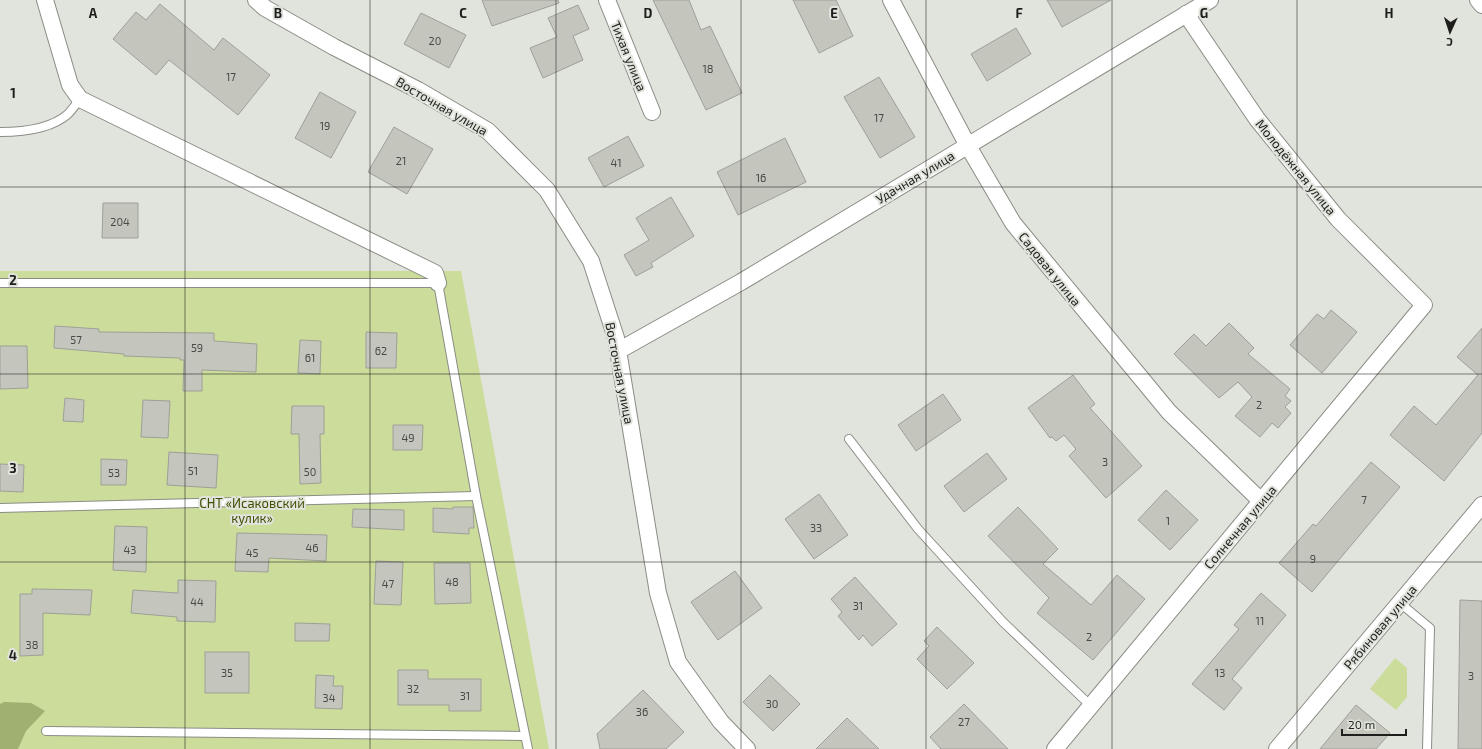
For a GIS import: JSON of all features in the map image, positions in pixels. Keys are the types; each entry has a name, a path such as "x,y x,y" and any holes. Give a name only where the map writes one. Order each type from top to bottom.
{"street":[{"path":"44,0 70,85 80,99 435,273 438,283"},
{"name":"Восточная улица","path":"256,0 265,8 334,47 418,90 488,131 547,190 591,261 616,338 658,593 678,662 721,722 747,749"},
{"name":"Тихая улица","path":"607,0 652,112"},
{"name":"Садовая улица","path":"891,0 968,146 1013,223 1170,412 1261,501"},
{"name":"Удачная улица","path":"618,351 741,282 1210,0"},
{"path":"1478,0 1482,5"},
{"name":"Молодёжная улица","path":"1186,14 1257,119 1338,219 1424,305"},
{"name":"Солнечная улица","path":"1056,749 1424,305"},
{"name":"Рябиновая улица","path":"1277,749 1482,505"}],"lane":[{"path":"0,132 16,132 46,126 67,114 80,99"},
{"path":"0,283 438,283 476,496 528,749"},
{"path":"849,439 924,535 1003,622 1091,706"},
{"path":"0,508 476,496"},
{"path":"1400,603 1430,628 1427,749"},
{"path":"46,731 525,736"},
{"path":"1419,749 1427,740"}],"green space":[{"name":"СНТ «Исаковский кулик»","path":"0,271 461,271 549,749 0,749"},
{"path":"1395,658 1407,668 1407,697 1396,710 1370,689"},
{"path":"4,702 31,703 45,711 26,731 18,749 0,749 0,704"}],"building":[{"path":"482,0 558,0 559,3 492,26"},
{"path":"653,0 689,0 701,30 710,26 742,93 706,110"},
{"path":"793,0 836,0 853,36 819,53"},
{"path":"1047,0 1111,0 1062,27"},
{"path":"160,4 214,50 223,38 270,75 238,115 169,60 156,75 113,39 136,12 146,20"},
{"path":"578,5 589,29 573,36 583,60 543,78 530,48 557,37 548,18"},
{"path":"421,13 466,35 449,68 404,44"},
{"path":"1016,28 1031,54 987,81 971,54"},
{"path":"879,77 915,137 880,158 844,97"},
{"path":"320,92 356,112 331,158 295,138"},
{"path":"394,127 433,149 407,194 368,172"},
{"path":"628,136 644,166 604,187 588,158"},
{"path":"785,138 806,182 738,215 717,172"},
{"path":"671,197 694,236 651,263 653,267 636,276 624,255 649,240 636,218"},
{"path":"103,203 138,203 138,238 102,238"},
{"path":"1331,310 1357,332 1322,373 1290,345 1317,314 1324,319"},
{"path":"1229,323 1254,348 1248,354 1290,389 1285,396 1291,401 1285,407 1291,413 1278,428 1272,423 1260,437 1235,416 1252,397 1238,382 1219,398 1174,354 1194,334 1206,346"},
{"path":"55,326 99,329 99,332 214,333 214,341 257,344 256,372 202,370 202,391 183,391 184,360 180,360 180,358 124,356 124,354 54,348"},
{"path":"1482,328 1482,433 1444,481 1390,435 1414,406 1436,425 1478,375 1457,357"},
{"path":"366,332 397,333 396,368 366,368"},
{"path":"300,340 321,341 320,374 298,373"},
{"path":"0,346 27,346 28,388 0,389"},
{"path":"1073,375 1095,404 1090,408 1142,466 1106,498 1069,456 1076,449 1064,435 1056,441 1052,437 1050,438 1028,408"},
{"path":"943,394 961,420 916,451 898,425"},
{"path":"65,398 84,400 83,422 63,421"},
{"path":"143,400 170,401 168,438 141,437"},
{"path":"292,406 324,406 324,434 320,434 321,483 300,484 299,434 291,434"},
{"path":"393,425 423,425 422,450 393,450"},
{"path":"169,452 218,455 216,488 167,485"},
{"path":"987,453 1007,479 964,512 944,486"},
{"path":"101,459 127,460 126,485 101,485"},
{"path":"1371,462 1400,487 1312,592 1279,563 1313,524 1316,526"},
{"path":"0,464 24,465 23,492 0,491"},
{"path":"1166,490 1198,520 1170,550 1138,520"},
{"path":"819,494 848,535 814,559 785,519"},
{"path":"453,507 473,507 474,528 469,528 469,534 433,532 433,508 453,509"},
{"path":"1018,507 1058,549 1043,564 1091,605 1117,575 1145,599 1093,660 1037,613 1049,598 988,536"},
{"path":"353,509 404,510 404,530 352,527"},
{"path":"115,526 147,527 146,572 113,570"},
{"path":"237,533 327,535 326,561 269,558 268,572 235,571"},
{"path":"376,561 403,562 401,605 374,604"},
{"path":"434,563 470,563 471,603 435,604"},
{"path":"735,571 762,608 718,640 691,602"},
{"path":"855,577 897,624 872,646 863,635 859,640 838,616 842,612 831,599"},
{"path":"178,580 216,581 215,622 177,621 177,617 131,613 133,590 178,593"},
{"path":"32,589 92,590 90,615 43,613 43,655 20,656 20,594 32,594"},
{"path":"1261,593 1286,615 1232,679 1242,688 1224,710 1192,684 1239,629 1234,625"},
{"path":"1460,600 1482,601 1482,749 1458,749"},
{"path":"295,623 330,624 329,641 295,641"},
{"path":"937,627 974,663 947,689 917,659 929,646 924,641"},
{"path":"205,652 249,652 249,693 205,693"},
{"path":"398,670 428,670 428,679 481,679 481,711 449,711 449,705 398,705"},
{"path":"316,675 334,676 333,686 343,686 342,709 315,708"},
{"path":"770,675 800,704 773,731 743,702"},
{"path":"643,690 684,732 666,749 600,749 597,734"},
{"path":"964,704 1008,749 941,749 930,737"},
{"path":"1356,705 1390,733 1376,749 1320,749"},
{"path":"847,718 879,749 816,749"}]}
